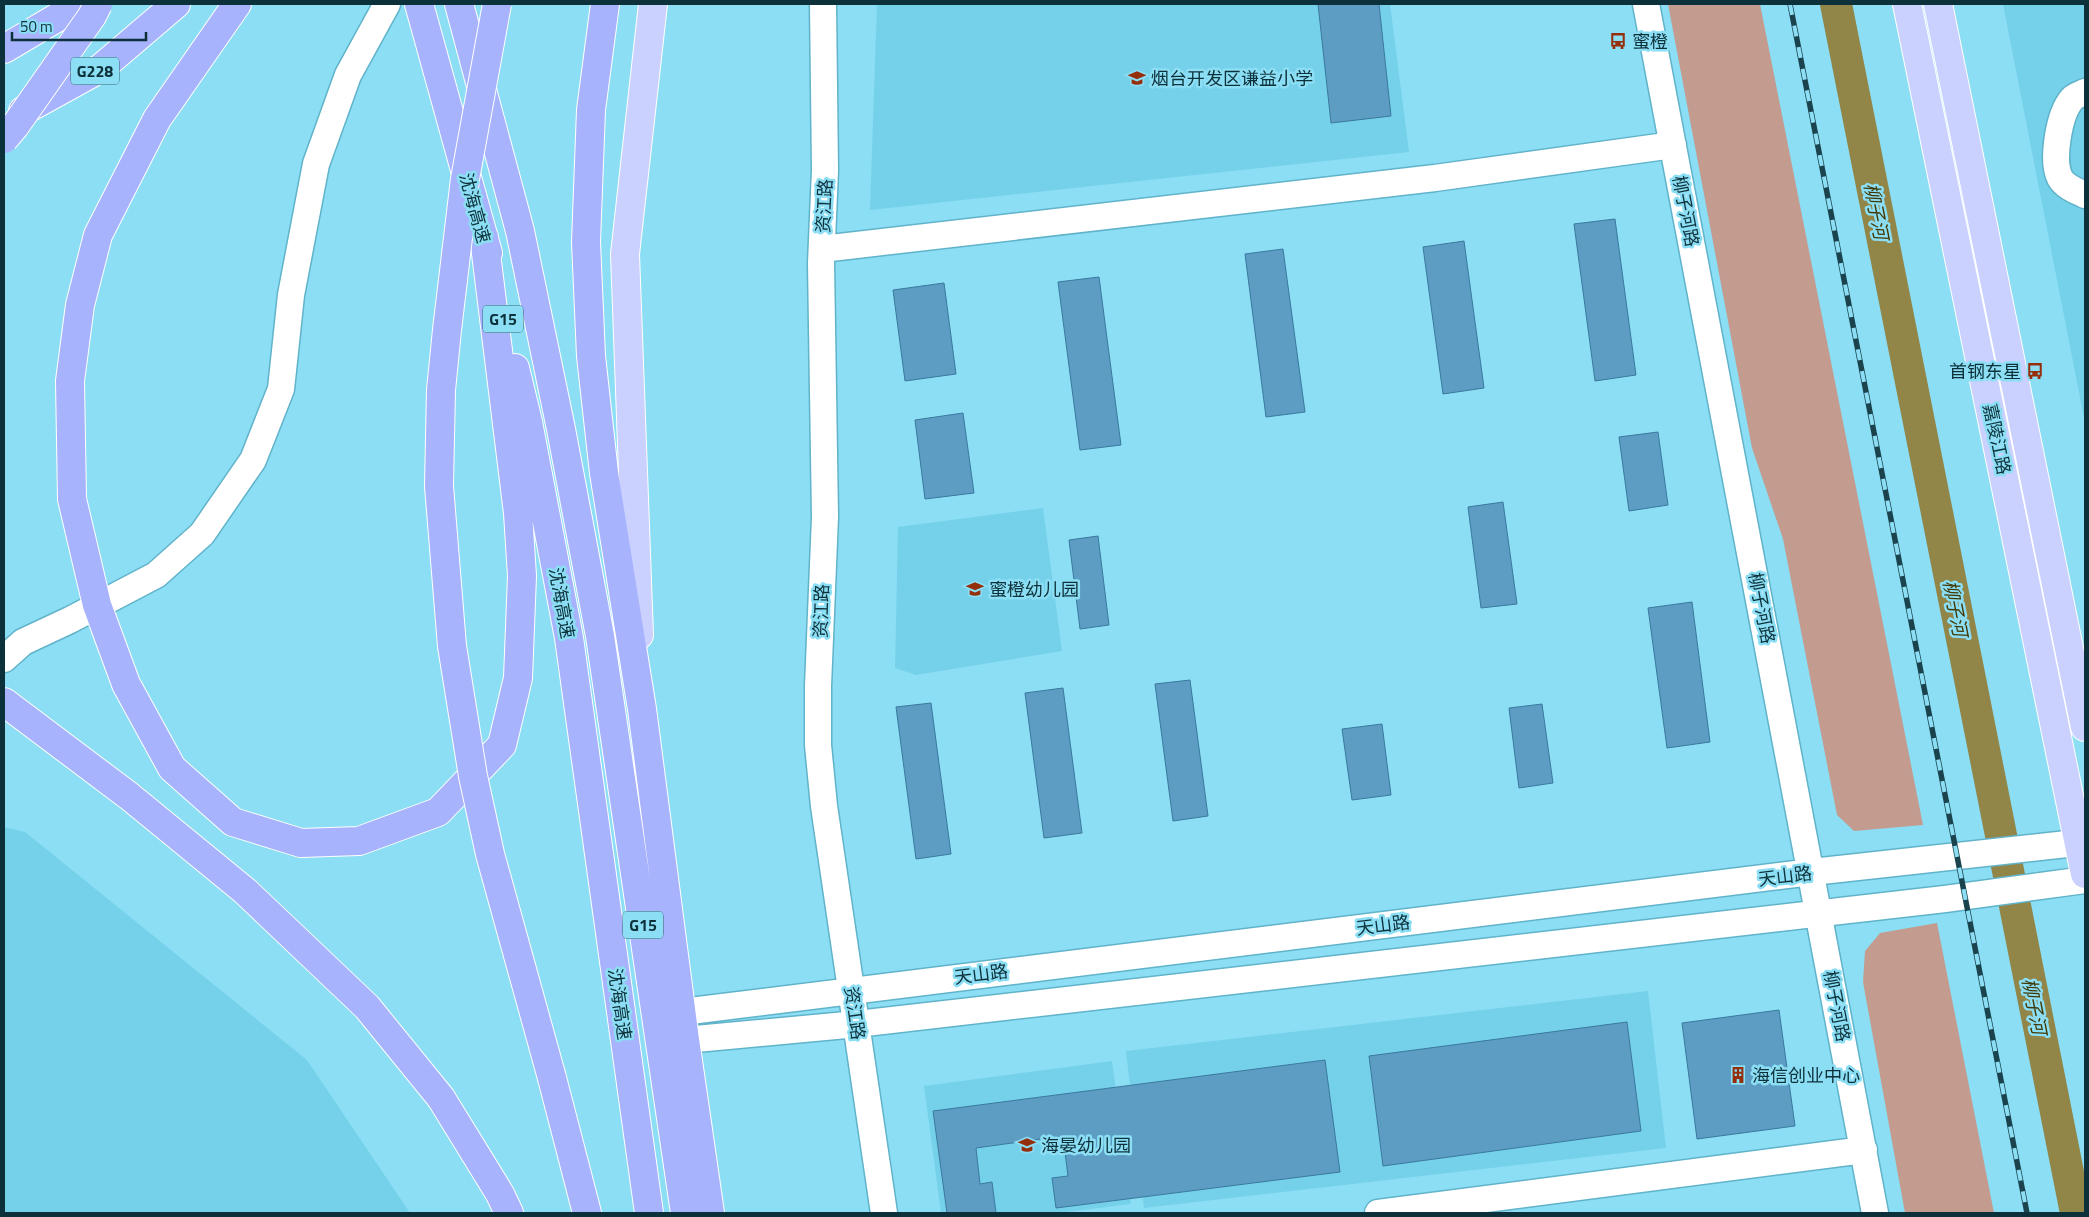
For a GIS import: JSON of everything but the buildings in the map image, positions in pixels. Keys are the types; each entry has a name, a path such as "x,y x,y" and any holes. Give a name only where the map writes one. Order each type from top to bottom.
{"highway":[{"path":"4,49 58,17 73,4"},
{"path":"4,139 92,16 98,4"},
{"name":"G228","path":"4,122 101,68 176,4"},
{"path":"237,4 152,128 98,235 80,305 70,381 72,499 97,605 126,684 172,768 232,822 301,843 359,841 438,812 502,745 518,678 522,576 518,513 484,237"},
{"name":"沈海高速","path":"420,4 484,237 528,422 569,638 649,1213"},
{"name":"沈海高速","path":"459,4 520,231 561,428 600,636 685,1213"},
{"path":"497,4 465,179 441,390 439,486 452,646 473,776 490,854 587,1213"},
{"path":"605,4 591,110 586,242 590,346 604,473 642,709 685,1040 710,1213"},
{"path":"4,703 129,796 245,891 368,1007 441,1098 500,1194 509,1213"}],"main road":[{"path":"642,709 625,254 653,4"},
{"name":"嘉陵江路","path":"1907,4 2073,843 2085,874"},
{"name":"嘉陵江路","path":"1938,4 2082,699 2085,727"}],"street":[{"path":"4,659 22,642 70,620 156,575 202,534 253,460 281,389 291,295 316,164 348,75 387,4"},
{"name":"资江路","path":"823,4 825,170 822,249 825,517 818,686 818,745 824,806 884,1213"},
{"name":"柳子河路","path":"1646,4 1812,872 1875,1213"},
{"path":"2085,92 2072,99 2055,149 2060,178 2069,187 2085,195"},
{"path":"822,249 1435,178 1673,145"},
{"name":"天山路","path":"682,1012 1812,872 2073,843"},
{"name":"天山路","path":"685,1040 857,1024 1945,899 2085,880"},
{"path":"1378,1213 1864,1150"}],"shaded area":[{"name":"烟台开发区谦益小学","path":"877,4 1390,4 1409,152 870,210"},
{"path":"1668,4 1760,4 1923,825 1854,831 1837,815 1783,539 1752,448"},
{"name":"首钢东星","path":"2003,4 2085,4 2085,423"},
{"name":"蜜橙幼儿园","path":"1043,508 1062,651 916,675 895,668 898,527"},
{"path":"4,827 25,832 307,1060 410,1213 4,1213"},
{"path":"1937,923 1994,1213 1905,1213 1863,982 1865,951 1880,933"},
{"path":"1648,991 1666,1148 1144,1208 1126,1051"},
{"name":"海晏幼儿园","path":"1112,1061 1131,1204 1059,1213 941,1213 924,1086"}],"waterway":[{"name":"柳子河","path":"1836,4 2076,1213"}],"railway":[{"path":"1790,4 2027,1213"}],"place":[{"name":"蜜橙","path":"1618,41"},
{"name":"烟台开发区谦益小学","path":"1137,78"},
{"name":"首钢东星","path":"2035,371"},
{"name":"蜜橙幼儿园","path":"975,589"},
{"name":"海信创业中心","path":"1738,1075"},
{"name":"海晏幼儿园","path":"1027,1145"}]}
